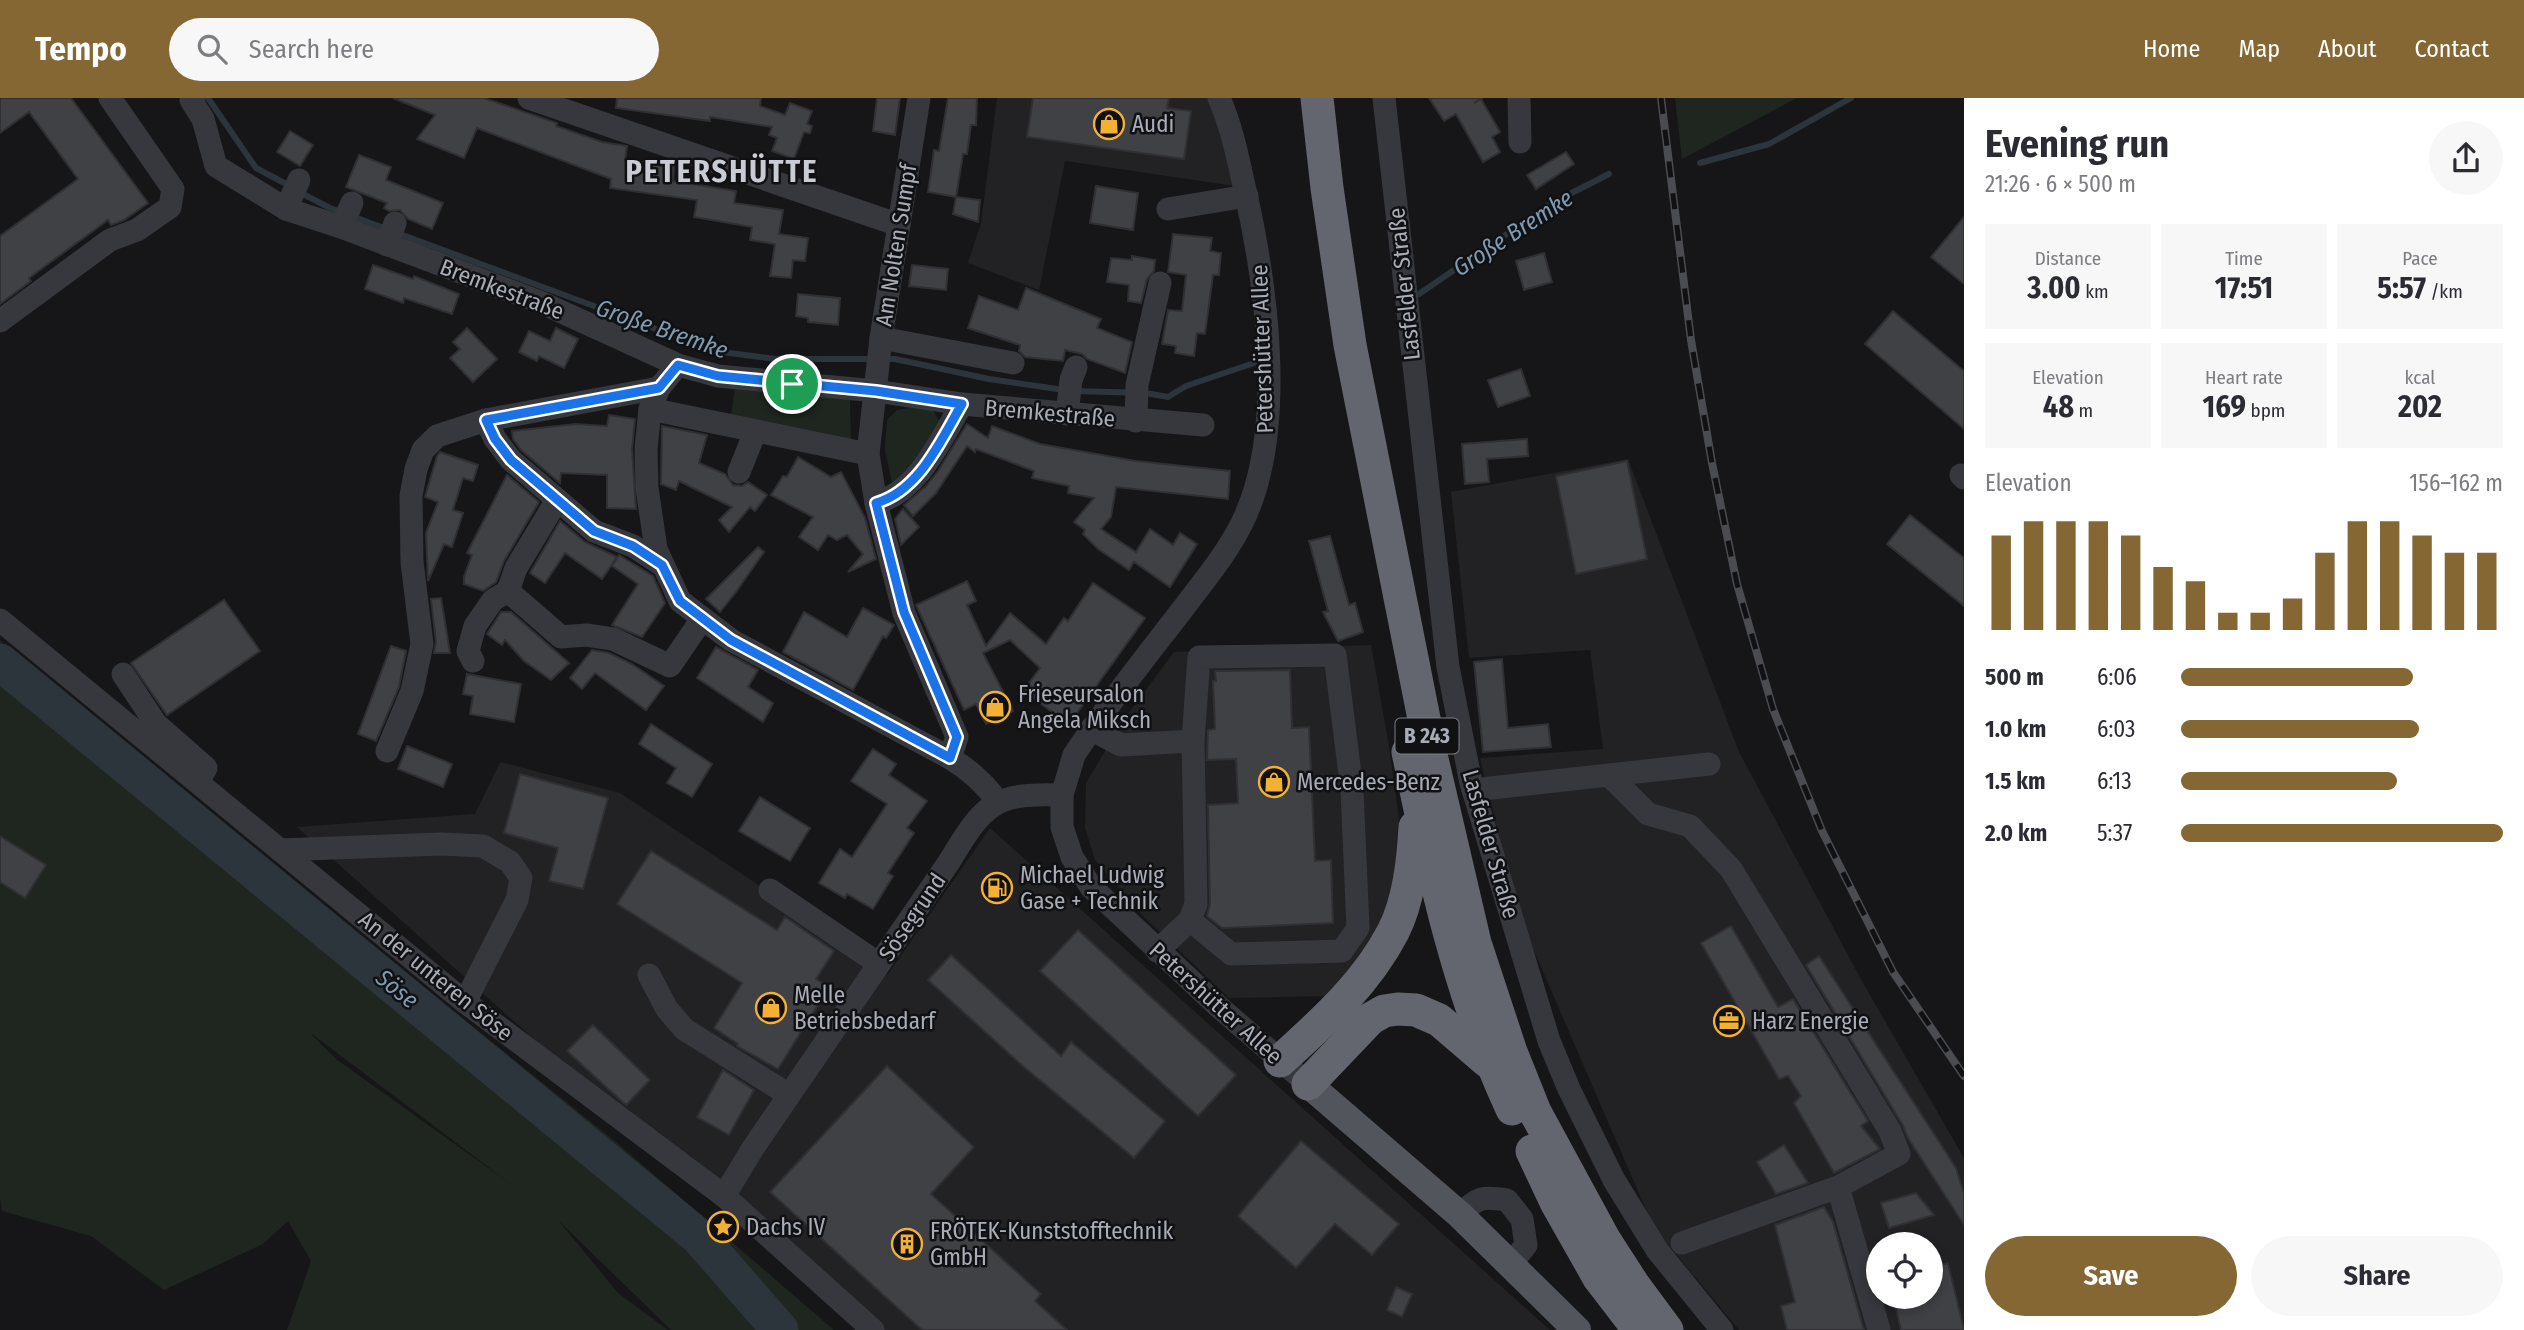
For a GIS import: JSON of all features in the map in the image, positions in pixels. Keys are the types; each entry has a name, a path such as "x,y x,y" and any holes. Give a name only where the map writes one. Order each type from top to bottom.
{"highway":[{"name":"B 243","path":"1294,98 1330,354 1417,797 1453,952 1472,1015 1492,1065 1556,1202 1599,1278 1639,1330"},
{"name":"B 243","path":"1317,98 1350,345 1432,759 1475,943 1511,1052 1535,1112 1604,1239 1667,1330"},
{"path":"1280,1061 1335,1011 1366,975 1394,930 1408,887 1417,797"},
{"path":"1308,1084 1370,1019 1384,1011 1398,1009 1416,1010 1438,1020 1492,1065"}],"main road":[{"name":"Petershütter Allee","path":"1308,1084 1460,1215 1577,1330"}],"street":[{"path":"0,321 110,240 137,230 170,207 173,189 110,98"},
{"path":"528,98 899,225"},
{"name":"Am Nolten Sumpf","path":"919,98 878,363 868,454 876,503 904,612 957,737 950,758"},
{"name":"Petershütter Allee","path":"1219,98 1228,118 1247,196 1259,256 1266,315 1269,396 1261,468 1252,500 1225,553 1074,755 1062,795 1062,827 1072,857 1091,887 1157,951 1308,1084"},
{"name":"Lasfelder Straße","path":"1384,98 1448,667 1473,790 1549,1041 1569,1089 1614,1180 1650,1238 1722,1330"},
{"path":"1519,98 1520,142"},
{"name":"Bremkestraße","path":"193,99 203,119 216,166 391,234 678,365 718,376 878,363 962,404 1071,388 1136,402 1203,425"},
{"path":"1168,209 1247,196"},
{"path":"1136,402 1160,284"},
{"path":"878,363 1013,363"},
{"path":"678,365 655,399 646,449 647,488 656,549 680,601 731,640 967,768 998,802 1015,797 1062,795"},
{"path":"387,751 412,691 422,644 412,562 411,495 423,450 437,436 486,420 655,399 755,432 868,454"},
{"path":"876,503 890,499 924,467 962,404"},
{"path":"486,420 495,439 511,460 594,531 633,546 662,565"},
{"path":"739,471 755,432"},
{"path":"473,661 468,650 475,626 493,600 508,591 516,568 557,500"},
{"path":"508,591 561,637 586,635 613,639 670,666 702,619"},
{"name":"An der unteren Söse","path":"0,620 465,1002 724,1196 873,1330"},
{"path":"1157,951 1189,920 1196,904 1193,741 1199,657 1335,654 1352,790 1358,928 1342,951 1231,954 1189,920"},
{"path":"123,674 156,724 206,768 198,782"},
{"path":"1091,729 1121,745 1193,741"},
{"path":"1473,790 1709,764"},
{"path":"1609,775 1648,814 1690,826 1731,869 1890,1131 1899,1154 1838,1187 1682,1243"},
{"name":"Sösegrund","path":"724,1196 974,821 998,802"},
{"path":"280,850 441,844 483,846 510,862 521,878 517,900 465,1002"},
{"path":"769,890 879,964"},
{"path":"649,975 667,1009 684,1029 789,1095"},
{"path":"1838,1187 1879,1330"},
{"path":"1460,1215 1472,1202 1488,1197 1507,1200 1522,1219 1526,1245 1511,1264"}],"shaded area":[{"path":"997,98 1209,98 1235,186 1065,161 1039,290 968,263 981,223"},
{"path":"1675,98 1797,98 1682,159"},
{"path":"735,387 850,400 851,447 730,422"},
{"path":"931,407 940,422 912,474 892,483 885,450 887,420 897,410"},
{"path":"1628,459 1739,752 1863,983 1964,1158 1964,1330 1739,1330 1654,1228 1518,914 1480,758 1603,749 1590,650 1469,658 1451,492"},
{"path":"0,640 59,693 616,1142 834,1330 671,1330 558,1220 618,1293 668,1330 287,1330 311,1261 288,1221 263,1244 164,1290 91,1236 2,1211","holes":["312,1034 512,1185 336,1059"]},
{"path":"1371,645 1399,818 1392,900 1364,960 1329,996 1229,998 1144,917 1095,860 1085,828 1086,783 1125,718 1174,652"},
{"path":"500,762 620,793 888,974 990,828 1550,1330 859,1330 297,827 475,814"}],"building":[{"path":"0,98 71,98 148,203 124,220 111,225 108,220 29,278 31,281 0,304 0,236 78,179 29,112 0,133"},
{"path":"393,98 484,98 602,142 627,146 625,160 674,166 673,181 736,191 734,203 783,210 779,234 808,238 805,261 793,260 791,278 770,276 775,244 750,240 752,227 694,217 697,200 610,188 611,179 477,128 464,158 417,139 435,115"},
{"path":"617,98 761,98 760,106 785,115 790,103 812,111 807,124 812,126 810,133 804,132 794,159 772,151 777,138 769,135 772,127 710,117 710,121 616,108"},
{"path":"877,98 900,98 895,135 873,131"},
{"path":"948,98 977,98 976,125 971,125 956,197 928,192 934,150 939,151"},
{"name":"Audi","path":"1033,98 1169,98 1167,108 1191,111 1184,159 1027,137"},
{"path":"1429,98 1482,98 1474,103 1481,99 1500,132 1492,137 1500,152 1483,162 1456,114 1444,121"},
{"path":"290,131 313,145 300,166 277,152"},
{"path":"1566,152 1574,164 1536,189 1527,175"},
{"path":"359,155 391,167 386,180 443,203 432,229 408,219 400,210 389,211 384,208 387,203 346,187"},
{"path":"1096,186 1138,193 1133,230 1090,223"},
{"path":"956,197 980,200 978,222 953,214"},
{"path":"1964,217 1964,284 1931,257"},
{"path":"1173,234 1212,238 1210,251 1221,253 1219,275 1213,275 1205,334 1197,333 1194,356 1175,353 1176,346 1162,344 1168,310 1182,311 1186,275 1168,272"},
{"path":"1544,253 1552,282 1524,290 1516,261"},
{"path":"1132,256 1155,260 1154,271 1147,279 1141,303 1128,301 1129,285 1107,282 1111,258 1132,260"},
{"path":"373,265 413,279 414,276 459,294 452,314 404,298 403,303 365,289"},
{"path":"912,265 948,269 946,290 909,286"},
{"path":"1026,288 1101,319 1097,328 1132,342 1125,373 1087,359 1082,354 1065,350 1063,361 1025,357 1019,351 1020,345 968,328 979,296 1018,310"},
{"path":"798,294 840,298 838,325 808,322 808,318 796,316"},
{"path":"1893,311 1964,371 1964,429 1865,344"},
{"path":"467,328 497,359 473,382 450,358 460,349 453,342"},
{"path":"556,328 578,339 564,368 539,356 537,361 519,352 529,331 550,341"},
{"path":"1521,369 1530,396 1498,407 1488,380"},
{"path":"609,415 635,419 632,449 636,509 607,508 607,475 561,473 560,483 521,450 513,439 512,431 576,424 607,426"},
{"path":"967,424 988,438 992,426 1040,444 1136,461 1230,471 1228,499 1116,487 1111,517 1101,529 1136,552 1150,529 1173,545 1180,533 1197,544 1170,587 1134,562 1129,570 1098,549 1083,534 1085,530 1074,522 1094,498 1068,493 1069,486 1032,478 1034,471 976,449 975,452 967,446 936,493 913,516 904,505 926,486 938,471"},
{"path":"662,426 707,435 699,463 725,474 733,485 742,486 748,482 767,495 755,511 750,507 729,532 719,520 732,507 679,481 676,490 661,484"},
{"path":"1527,439 1528,456 1487,459 1489,482 1465,484 1462,444"},
{"path":"440,452 478,465 473,481 463,478 453,510 463,513 452,547 444,544 428,581 426,533 438,502 425,497"},
{"path":"798,457 831,477 841,472 865,518 876,559 848,572 863,554 847,535 837,540 828,535 818,550 799,537 813,517 771,495 783,476 787,477"},
{"path":"1627,461 1647,559 1576,574 1556,476"},
{"path":"507,475 539,502 504,561 496,582 483,591 464,584 472,555 467,553"},
{"path":"903,509 919,527 901,545 895,519"},
{"path":"1910,515 1964,558 1964,606 1887,544"},
{"path":"560,521 585,542 617,557 602,579 565,553 545,583 530,573"},
{"path":"1330,536 1349,605 1355,603 1363,632 1338,641 1323,612 1328,611 1309,541"},
{"path":"758,547 764,552 720,612 706,599"},
{"path":"619,555 653,576 665,603 642,637 612,625 638,584 612,566"},
{"path":"967,581 976,601 967,605 986,646 1010,613 1046,644 1064,618 1068,621 1093,583 1145,618 1069,724 1023,691 1040,668 1010,640 983,653 1013,711 986,724 976,704 964,710 916,605"},
{"path":"441,598 450,653 434,653 436,642 431,599"},
{"path":"224,600 260,651 167,715 131,663"},
{"path":"863,608 894,625 886,638 883,636 853,690 783,652 804,612 847,637"},
{"path":"501,612 511,612 569,663 551,680 524,661 505,640 502,645 487,634"},
{"path":"391,646 406,651 399,687 376,741 358,734"},
{"path":"716,647 758,670 748,687 773,703 763,722 697,678"},
{"path":"592,650 609,653 632,664 664,686 646,710 595,673 582,689 570,678"},
{"path":"1502,659 1508,728 1548,724 1551,747 1483,752 1474,662"},
{"name":"Mercedes-Benz","path":"1290,670 1292,728 1309,727 1315,861 1331,860 1333,923 1222,928 1207,916 1210,904 1208,805 1238,803 1236,759 1207,760 1208,730 1215,729 1215,671"},
{"path":"467,674 521,684 514,722 470,714 473,696 463,694"},
{"path":"651,724 712,764 692,797 667,783 676,768 639,744"},
{"path":"407,746 452,764 443,787 398,769"},
{"path":"873,749 896,764 889,775 927,801 907,828 914,833 888,873 893,876 873,909 847,894 845,898 819,883 840,849 852,857 887,804 851,781"},
{"path":"520,774 608,798 583,889 549,881 558,848 504,833"},
{"path":"760,797 810,828 790,861 739,831"},
{"path":"0,836 46,865 25,898 0,882"},
{"path":"651,851 777,930 785,917 834,951 816,979 829,987 778,1069 737,1046 738,1044 714,1028 742,983 617,904"},
{"path":"1731,926 1778,1007 1793,999 1868,1121 1861,1126 1880,1149 1834,1173 1794,1103 1801,1096 1788,1076 1779,1079 1701,943"},
{"path":"1078,930 1236,1075 1198,1116 1040,971"},
{"path":"951,955 1061,1056 1071,1042 1165,1121 1134,1158 1024,1067 928,980"},
{"path":"1819,956 1956,1168 1964,1194 1964,1225 1908,1138 1806,965"},
{"path":"593,1025 650,1080 626,1105 567,1051"},
{"name":"FRÖTEK-Kunststofftechnik GmbH","path":"887,1066 974,1147 931,1194 1041,1294 1035,1301 1067,1330 922,1330 770,1192"},
{"path":"723,1070 754,1090 729,1135 697,1117"},
{"path":"1301,1141 1399,1224 1372,1255 1335,1224 1296,1268 1238,1216"},
{"path":"1784,1145 1808,1183 1776,1194 1757,1162"},
{"path":"1916,1193 1934,1215 1889,1228 1881,1203"},
{"path":"1824,1207 1833,1222 1864,1330 1787,1330 1781,1306 1795,1302 1775,1225"},
{"path":"1948,1263 1964,1330 1901,1330 1896,1309 1943,1309 1943,1264"},
{"path":"1396,1287 1412,1294 1402,1317 1387,1310"}],"waterway":[{"name":"Große Bremke","path":"208,98 256,168 290,186"},
{"name":"Große Bremke","path":"1700,163 1769,144 1851,98"},
{"name":"Große Bremke","path":"1419,294 1552,203 1609,174"},
{"name":"Große Bremke","path":"299,192 330,208 715,351 776,359 874,359"},
{"name":"Große Bremke","path":"885,359 1064,390"},
{"name":"Große Bremke","path":"1074,391 1146,393 1168,397 1186,386 1254,363"},
{"name":"Söse","path":"0,662 699,1237 780,1330"}],"railway":[{"path":"1661,98 1691,340 1712,463 1737,584 1773,709 1822,831 1893,972 1964,1076"}],"place":[{"name":"Audi","path":"1109,124"},
{"name":"Frieseursalon Angela Miksch","path":"995,707"},
{"name":"Mercedes-Benz","path":"1274,782"},
{"name":"Michael Ludwig Gase + Technik","path":"997,888"},
{"name":"Melle Betriebsbedarf","path":"771,1008"},
{"name":"Harz Energie","path":"1729,1021"},
{"name":"Dachs IV","path":"723,1227"},
{"name":"FRÖTEK-Kunststofftechnik GmbH","path":"907,1244"}],"district":[{"name":"PETERSHÜTTE","path":"722,172"}],"route":[{"path":"678,365 718,376 792,384 876,391 962,404 924,467 890,499 876,503 904,612 957,737 950,758 731,640 702,619 680,601 662,565 633,546 594,531 511,460 495,439 486,420 659,388 678,365"}]}
